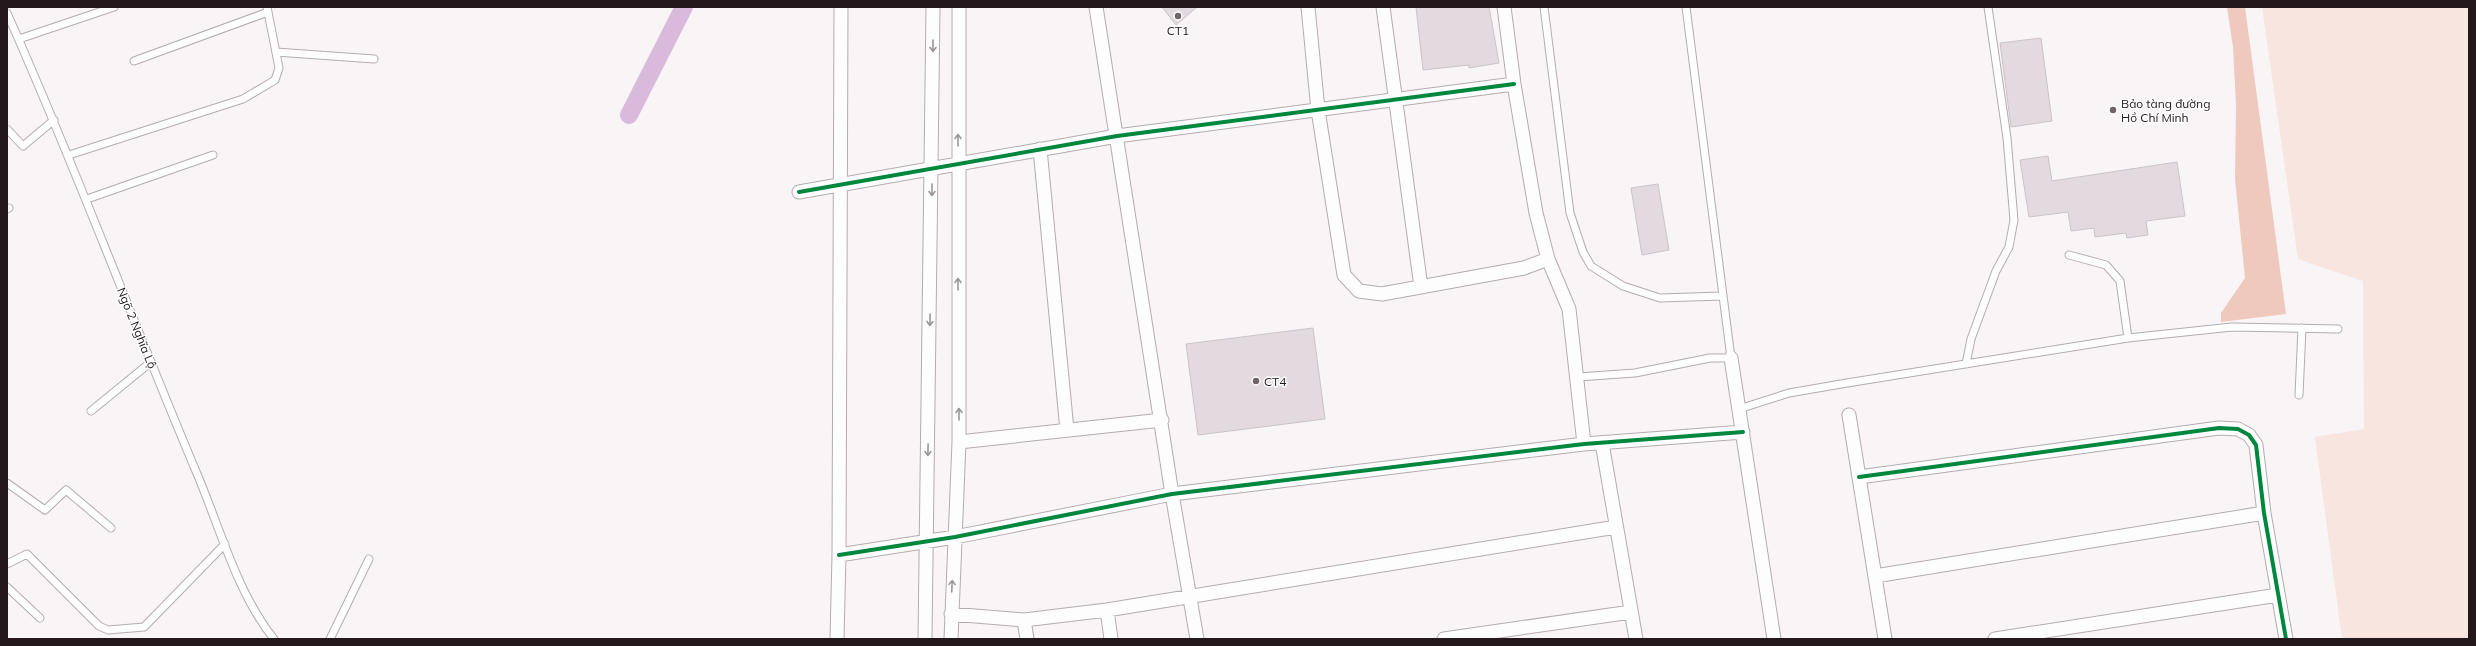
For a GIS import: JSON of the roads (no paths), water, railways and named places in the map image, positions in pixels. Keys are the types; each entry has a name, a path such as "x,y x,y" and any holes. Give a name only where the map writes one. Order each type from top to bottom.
{"street":[{"path":"837,639 839,555 842,7"},
{"path":"925,639 933,7"},
{"path":"951,639 959,442 959,7"},
{"path":"1096,7 1162,420 1172,494 1197,639"},
{"path":"1308,7 1318,110 1344,275 1359,291 1382,294 1524,268 1548,259"},
{"path":"1383,7 1421,287"},
{"path":"1504,7 1514,84 1536,213 1548,259 1570,309 1584,444"},
{"path":"799,192 1117,136 1514,84"},
{"path":"1040,150 1067,430"},
{"path":"1731,358 1774,639"},
{"path":"1849,416 1885,639"},
{"path":"959,442 1162,420"},
{"path":"1859,477 2219,428 2238,429 2249,435 2256,445 2264,513 2286,639"},
{"path":"839,555 955,537 1172,494 1584,444 1743,432"},
{"path":"1602,443 1636,639"},
{"path":"1875,576 2264,513"},
{"path":"951,614 1024,620 1107,610 1190,595 1616,527"},
{"path":"1995,639 2278,595"},
{"path":"1107,610 1111,639"},
{"path":"1444,639 1631,612"},
{"path":"1024,620 1027,639"}],"lane":[{"path":"19,39 114,7"},
{"path":"1544,7 1570,213 1583,252 1591,266 1624,286 1660,298 1722,296"},
{"path":"1578,377 1635,373 1710,358 1731,358 1686,7"},
{"path":"1966,364 1972,340 1993,278 2009,247 2014,220 2007,138 1988,7"},
{"path":"69,155 243,99 275,80 279,68 267,9 134,60"},
{"name":"Ngõ 2 Nghĩa Lộ","path":"7,13 69,155 151,362 211,505 225,544 259,621 274,639"},
{"path":"276,52 374,59"},
{"path":"7,129 23,146 54,120"},
{"path":"87,199 213,155"},
{"path":"2069,255 2106,265 2120,281 2128,338"},
{"path":"1739,409 1789,393 2128,338 2232,327 2338,329"},
{"path":"2299,395 2302,328"},
{"path":"91,411 151,362"},
{"path":"7,483 45,510 66,490 111,528"},
{"path":"7,564 27,554 99,626 108,630 144,627 225,544"},
{"path":"330,639 369,559"},
{"path":"7,587 40,618"}],"waterway":[{"path":"629,115 684,7"}],"place":[{"name":"CT1","path":"1178,16"},
{"name":"Bảo tàng đường Hồ Chí Minh","path":"2113,110"},
{"name":"CT4","path":"1256,381"}]}
